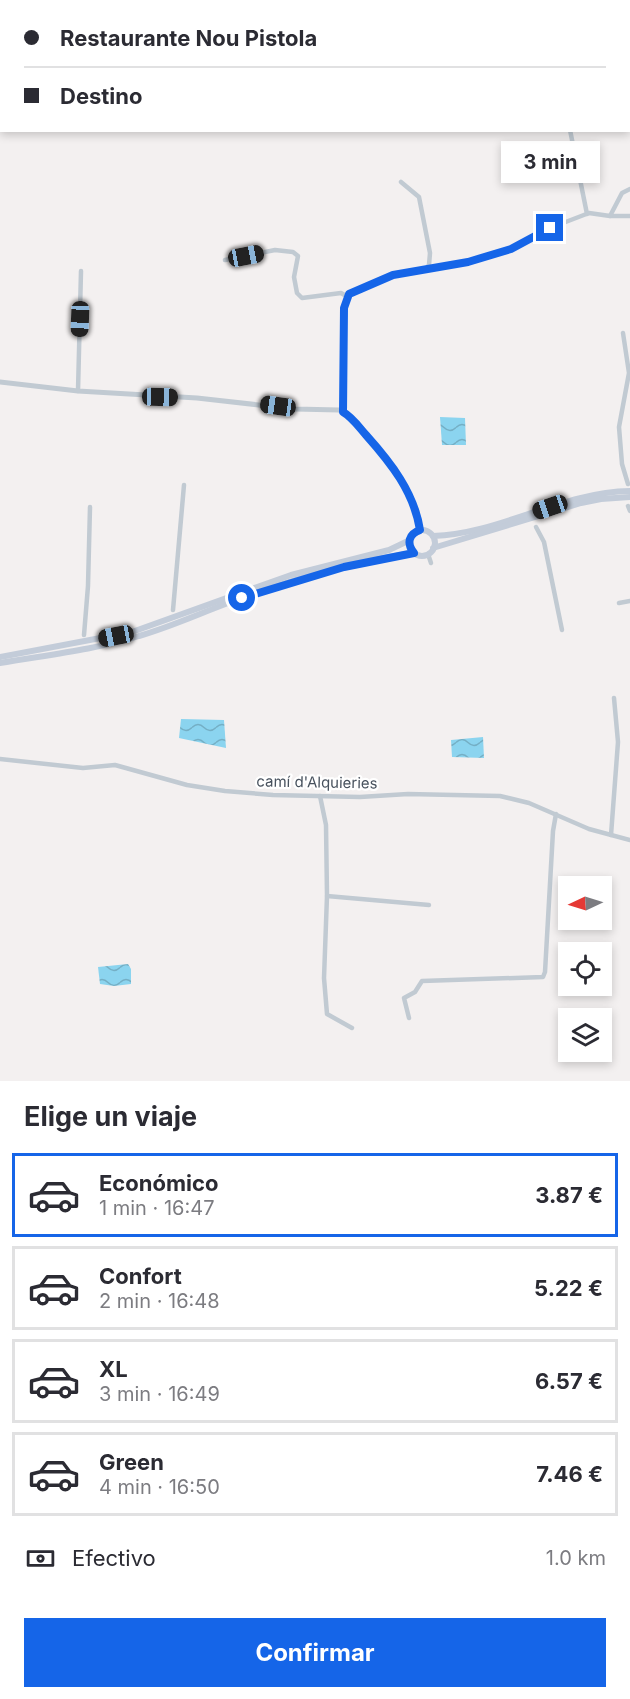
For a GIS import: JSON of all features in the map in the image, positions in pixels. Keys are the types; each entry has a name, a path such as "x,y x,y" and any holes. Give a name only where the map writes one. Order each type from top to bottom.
{"main road":[{"path":"433,536 454,535 474,530 586,495 629,487"},
{"path":"433,548 581,503 630,497"},
{"path":"420,530 433,536 435,542 428,554 421,556 410,548 410,540 414,532 420,530"},
{"path":"0,657 132,632 291,575 389,550 410,540"},
{"path":"0,663 111,644 140,636 295,580 344,567 414,553"}],"street":[{"path":"570,132 587,214"},
{"path":"401,182 419,197 430,253 429,265 425,270"},
{"path":"610,216 622,193 630,189"},
{"path":"343,412 343,317 349,294 393,275 468,262 511,249 550,228 587,214 630,216"},
{"path":"225,260 275,250 293,252 298,256 294,277 297,293 302,298 341,293 348,297"},
{"path":"78,391 81,271"},
{"path":"623,333 629,373 619,427 622,464 629,487"},
{"path":"0,382 78,391 238,401 343,412 360,428 396,471 417,511 420,530"},
{"path":"173,610 184,485"},
{"path":"84,635 89,576 90,507"},
{"path":"536,527 544,542 562,630"},
{"path":"428,554 431,563"},
{"path":"619,603 630,601"},
{"path":"611,835 618,742 614,698"},
{"name":"camí d'Alquieries","path":"0,759 83,768 115,765 187,785 273,795 500,796 529,803 589,829 630,840"},
{"path":"320,796 326,825 327,896 324,978 327,1014 352,1028"},
{"path":"409,1018 404,998 415,992 422,981 543,977 556,814"},
{"path":"327,896 429,906"}],"water":[{"path":"440,417 465,418 466,445 442,445"},
{"path":"181,719 224,720 226,748 179,738"},
{"path":"483,737 484,758 452,757 451,740"},
{"path":"128,964 131,969 131,984 114,986 100,984 98,967"}],"route":[{"path":"242,598 295,580 344,567 414,553 410,548 410,539 414,532 420,530 417,511 408,491 384,454 343,412 342,345 344,308 349,294 393,275 437,269 511,249 550,228"}]}
